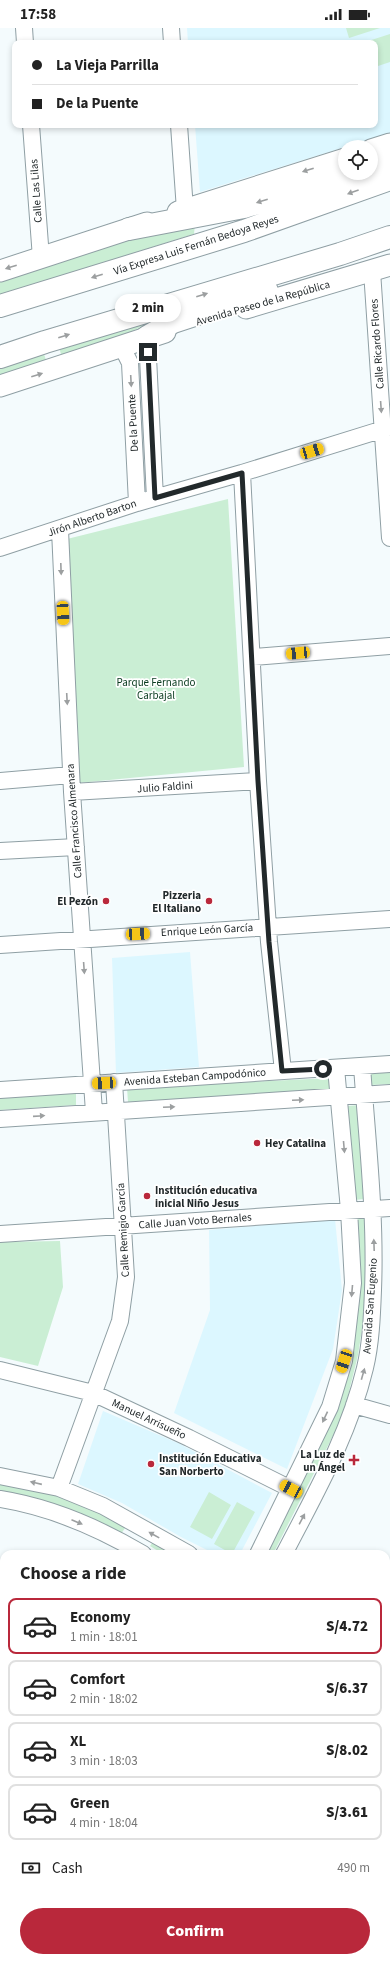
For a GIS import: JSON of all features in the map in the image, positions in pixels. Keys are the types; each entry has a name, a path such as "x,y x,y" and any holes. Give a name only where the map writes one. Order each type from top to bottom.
{"highway":[{"path":"378,165 390,161"},
{"path":"129,229 244,207 338,178"},
{"name":"Vía Expresa Luis Fernán Bedoya Reyes","path":"0,306 244,230 390,179"},
{"path":"0,357 45,342 340,254 390,236"},
{"path":"147,337 173,322 390,249"}],"main road":[{"path":"378,148 390,144"},
{"path":"0,271 338,160"},
{"name":"Avenida Paseo de la República","path":"0,386 147,337 381,268"}],"street":[{"path":"24,28 25,40"},
{"path":"171,28 172,40"},
{"name":"Calle Las Lilas","path":"31,128 41,258"},
{"path":"179,128 185,210"},
{"name":"Calle Ricardo Flores","path":"381,268 390,538"},
{"name":"De la Puente","path":"147,337 155,498"},
{"name":"De la Puente","path":"118,347 124,351 130,363 137,503"},
{"name":"Jirón Alberto Barton","path":"0,548 60,530 137,503 242,473 386,428"},
{"path":"242,473 253,657 258,781 268,927 282,1071"},
{"name":"Calle Francisco Almenara","path":"60,530 71,775 94,1112"},
{"path":"253,657 390,646"},
{"path":"0,781 71,775"},
{"name":"Julio Faldini","path":"72,792 258,781"},
{"path":"0,851 76,847"},
{"name":"Enrique León García","path":"0,945 82,938 390,919"},
{"name":"Avenida Esteban Campodónico","path":"0,1090 390,1064"},
{"name":"Avenida San Eugenio","path":"286,1550 334,1457 354,1405 365,1367 372,1318 374,1255 362,1066"},
{"name":"Avenida San Eugenio","path":"260,1550 330,1407 344,1361 353,1283 349,1210 336,1068"},
{"name":"Calle Remigio García","path":"59,1488 120,1321 126,1277 114,1082"},
{"path":"0,1119 116,1110 390,1093"},
{"name":"Calle Juan Voto Bernales","path":"0,1234 390,1208"},
{"name":"Manuel Arrisueño","path":"0,1370 93,1393 189,1438 291,1489"},
{"path":"354,1405 390,1415"},
{"path":"0,1476 59,1488 103,1506 181,1550"},
{"path":"0,1499 51,1510 103,1533 132,1550"}],"shaded area":[{"path":"187,28 390,28 390,133 367,140 338,140 338,149 200,192 195,128 378,128 378,40 188,40"},
{"path":"190,952 199,1067 116,1073 112,958"},
{"path":"335,1219 342,1290 333,1349 287,1469 174,1413 210,1310 209,1230"},
{"name":"Institución Educativa San Norberto","path":"103,1411 180,1444 272,1493 242,1550 207,1550 181,1537 122,1503 78,1484"}],"green space":[{"path":"346,28 380,28 349,38"},
{"path":"390,34 390,62 378,66 378,40 371,40"},
{"path":"195,224 194,234 0,295 0,279 120,240"},
{"path":"154,320 111,342 62,358 59,347"},
{"path":"44,354 48,366 0,381 0,368"},
{"name":"Parque Fernando Carbajal","path":"228,499 244,767 78,783 67,539"},
{"path":"390,1071 390,1084 371,1085 369,1077 373,1072"},
{"path":"330,1078 333,1082 330,1090 128,1102 127,1088"},
{"path":"76,1090 76,1105 0,1110 0,1095"},
{"path":"360,1105 365,1199 354,1200 348,1106"},
{"path":"355,1219 367,1219 367,1297 358,1355 343,1416 275,1550 264,1550 339,1399"},
{"path":"60,1241 63,1287 38,1366 0,1357 0,1242"},
{"path":"0,1481 57,1494 127,1525 121,1534 0,1493"},
{"path":"209,1492 231,1505 212,1539 190,1527"},
{"path":"237,1502 255,1512 234,1550 225,1550 214,1544"},
{"path":"155,1539 173,1550 156,1550 150,1546"}],"place":[{"name":"El Pezón","path":"106,901"},
{"name":"Pizzeria El Italiano","path":"209,901"},
{"name":"Hey Catalina","path":"257,1143"},
{"name":"Institución educativa inicial Niño Jesus","path":"147,1196"},
{"name":"La Luz de un Ángel","path":"354,1460"},
{"name":"Institución Educativa San Norberto","path":"151,1464"}],"route":[{"path":"148,352 155,498 242,473 253,657 258,781 268,909 269,942 282,1071 323,1069"}]}
